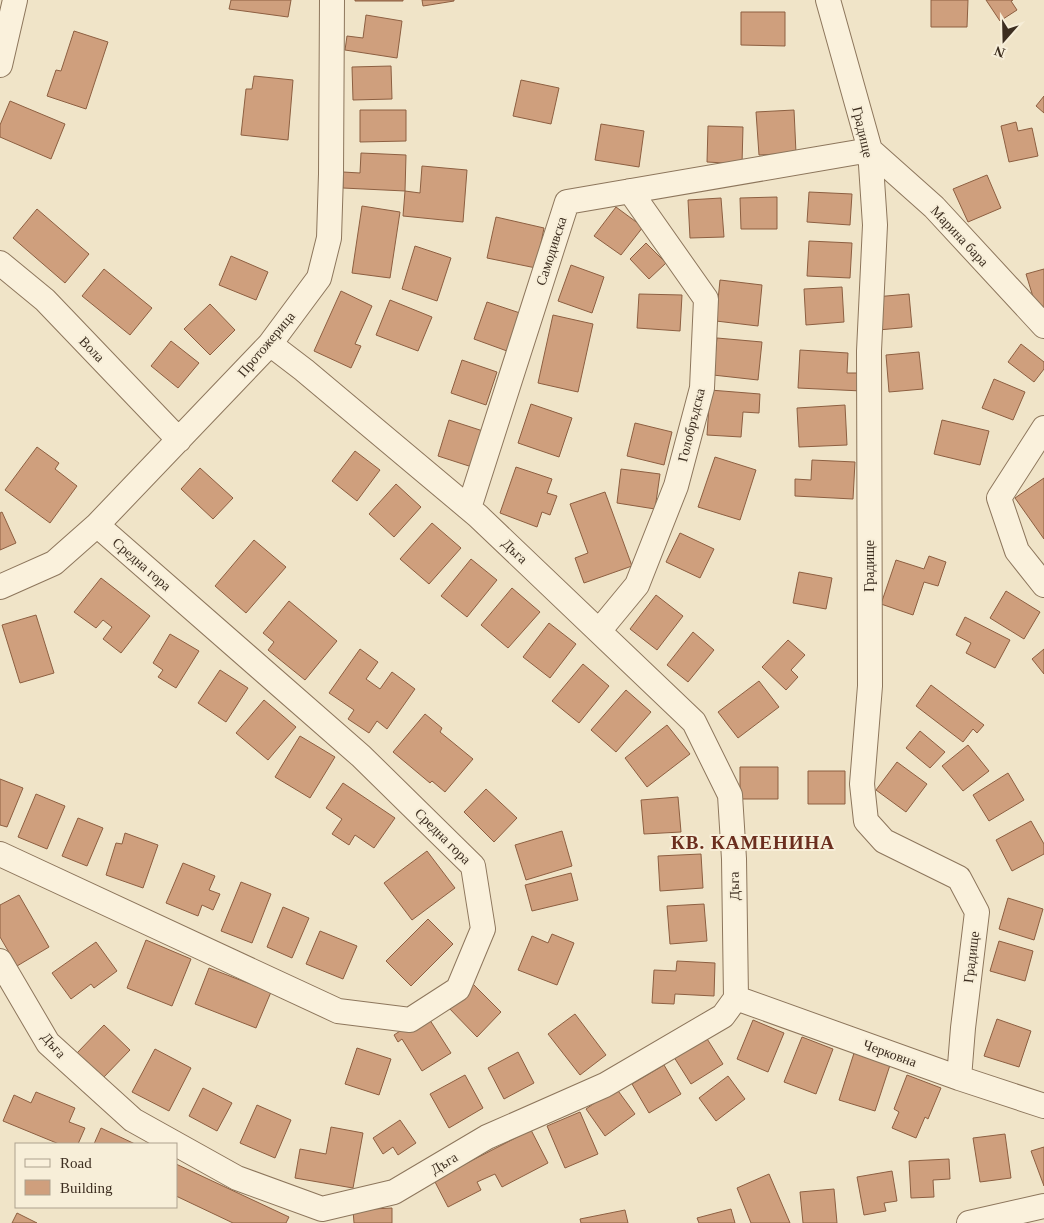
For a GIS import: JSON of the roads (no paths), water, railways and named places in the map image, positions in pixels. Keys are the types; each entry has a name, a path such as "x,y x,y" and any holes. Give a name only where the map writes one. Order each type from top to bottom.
{"street":[{"path":"0,65 15,0"},
{"name":"Протожерица","path":"0,586 54,562 98,525 270,344 319,278 329,238 332,174 332,0"},
{"name":"Градище","path":"828,0 870,150 875,225 869,351 870,686 862,784 866,821 884,841 959,878 977,912 959,1078"},
{"name":"Самодивска","path":"469,508 567,202 870,150"},
{"name":"Марина бара","path":"870,150 934,207 1044,326"},
{"name":"Голобръдска","path":"599,631 637,585 676,486 702,388 706,299 630,191"},
{"name":"Вола","path":"0,263 45,300 179,440"},
{"name":"Дъга","path":"178,1145 308,1214 394,1192 487,1137 605,1085 722,1016 736,998 734,858 730,795 694,722 469,508 304,370 270,344"},
{"path":"1044,428 999,498 1018,550 1044,585"},
{"name":"Средна гора","path":"0,854 338,1011 410,1020 458,989 483,929 473,866 361,756 98,525"},
{"name":"Дъга","path":"0,962 48,1043 133,1120 174,1143"},
{"name":"Черковна","path":"736,998 959,1078 1044,1106"},
{"path":"969,1223 1044,1206"}],"district":[{"name":"КВ. КАМЕНИНА","path":"753,842"}]}
